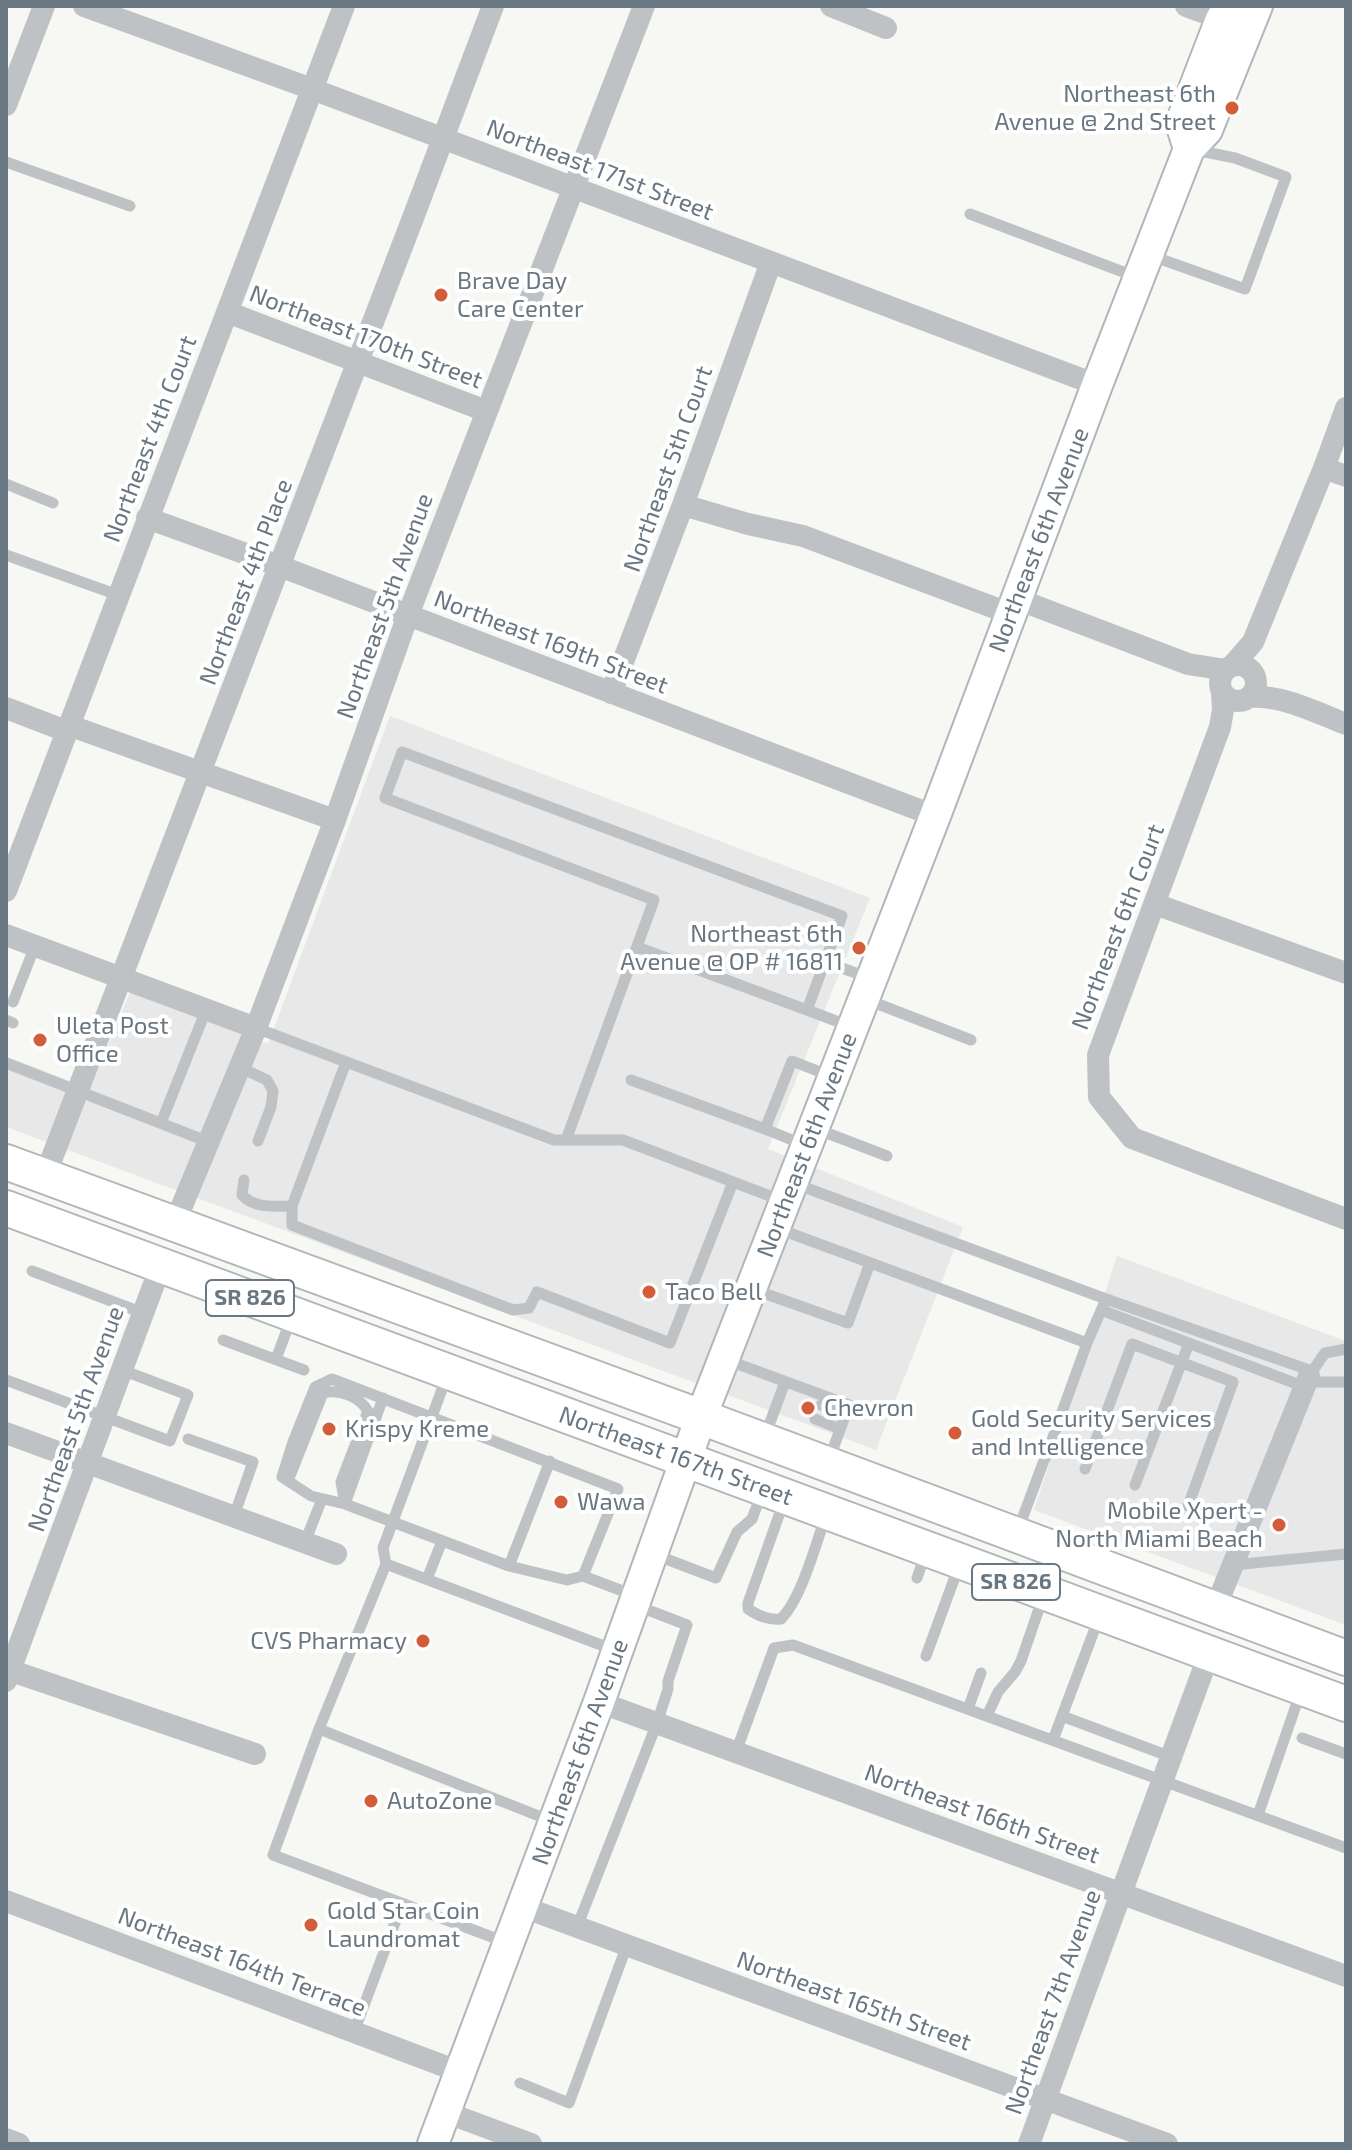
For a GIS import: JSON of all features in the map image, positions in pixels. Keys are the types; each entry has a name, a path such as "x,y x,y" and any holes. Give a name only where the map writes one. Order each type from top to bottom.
{"main road":[{"name":"Northeast 6th Avenue","path":"433,2144 555,1822 701,1417 935,816 1097,385 1189,149 1207,130 1257,6"},
{"name":"Northeast 6th Avenue","path":"1189,149 1181,123 1225,12"},
{"name":"Northeast 167th Street","path":"6,1162 764,1440 1346,1658"},
{"name":"Northeast 167th Street","path":"6,1208 827,1512 922,1563 960,1561 1346,1704"},
{"path":"100,1242 152,1238 174,1225"},
{"path":"161,1265 171,1255 188,1248 235,1247"},
{"path":"1111,1617 1184,1623 1202,1618 1215,1609"},
{"path":"1209,1654 1231,1635 1262,1627"}],"street":[{"path":"6,105 44,6"},
{"name":"Northeast 171st Street","path":"84,6 1097,385"},
{"name":"Northeast 4th Court","path":"6,891 344,6"},
{"name":"Northeast 4th Place","path":"45,1176 282,567 493,6"},
{"name":"Northeast 5th Avenue","path":"174,1225 256,1028 408,615 644,6"},
{"path":"831,6 886,28"},
{"path":"1186,6 1225,12"},
{"name":"Northeast 5th Court","path":"611,693 771,262"},
{"name":"Northeast 170th Street","path":"227,312 486,411"},
{"path":"1238,683 1346,408"},
{"path":"1324,468 1346,476"},
{"path":"683,505 803,536 1188,664 1346,724"},
{"name":"Northeast 169th Street","path":"147,518 935,816"},
{"name":"Northeast 6th Court","path":"1238,683 1230,713 1220,727 1098,1055 1099,1097 1132,1138 1346,1219"},
{"path":"6,708 335,820"},
{"path":"1155,904 1346,973"},
{"path":"6,935 256,1028"},
{"name":"Northeast 5th Avenue","path":"7,1674 161,1265"},
{"path":"1215,1609 1308,1379"},
{"path":"6,1433 336,1554"},
{"name":"Northeast 7th Avenue","path":"1029,2144 1209,1654"},
{"path":"7,1674 255,1754"},
{"name":"Northeast 166th Street","path":"599,1702 1346,1976"},
{"name":"Northeast 164th Terrace","path":"6,1901 460,2072"},
{"name":"Northeast 165th Street","path":"523,1907 1167,2144"},
{"path":"445,2112 531,2144"},
{"path":"6,2139 19,2144"}],"lane":[{"path":"970,214 1144,266 1245,289 1286,177 1235,158 1189,149"},
{"path":"6,162 130,206"},
{"path":"6,484 53,503"},
{"path":"6,555 118,595"},
{"path":"566,1140 654,900 385,798 402,752 842,916 807,1010"},
{"path":"13,1002 35,946"},
{"path":"637,947 853,1027"},
{"path":"825,962 868,989 971,1040"},
{"path":"161,1123 206,1010"},
{"path":"256,1028 554,1140 623,1140 784,1204 1103,1304 1308,1379"},
{"path":"765,1129 792,1061 834,1077"},
{"path":"346,1062 292,1206 292,1225 513,1310 529,1308 537,1292 670,1343 733,1182"},
{"path":"6,1063 209,1142"},
{"path":"239,1067 267,1080 273,1091 271,1107 258,1141"},
{"path":"631,1080 765,1129 887,1156"},
{"path":"244,1180 242,1195 249,1203 292,1206"},
{"path":"784,1204 870,1263 1087,1343"},
{"path":"751,1289 848,1323 870,1263"},
{"path":"32,1271 143,1313"},
{"path":"1016,1535 1103,1304"},
{"path":"1103,1304 1189,1343 1308,1379 1346,1382"},
{"path":"276,1359 293,1314"},
{"path":"223,1340 304,1370"},
{"path":"1135,1485 1189,1343"},
{"path":"1085,1469 1132,1344 1233,1382 1188,1506"},
{"path":"1308,1379 1325,1353 1346,1349"},
{"path":"724,1359 783,1386 849,1405 827,1464"},
{"path":"6,1380 170,1441 188,1395 122,1370"},
{"path":"449,1372 383,1548 386,1564 319,1729 273,1855 509,1944"},
{"path":"577,1927 657,1723 687,1625 583,1576 567,1580 509,1566 345,1504 311,1496 282,1477 315,1387 332,1379 618,1489 583,1576"},
{"path":"783,1386 794,1396"},
{"path":"764,1440 783,1386"},
{"path":"288,1481 323,1393 334,1390 362,1401 368,1411 341,1482 345,1504"},
{"path":"345,1504 383,1398"},
{"path":"776,1405 789,1409"},
{"path":"821,1405 846,1414"},
{"path":"815,1419 840,1429"},
{"path":"188,1439 253,1462 234,1516"},
{"path":"509,1566 550,1461"},
{"path":"774,1492 748,1603 748,1609 757,1615 772,1620 781,1619 786,1614 799,1589 827,1512"},
{"path":"652,1554 716,1578 737,1532 774,1492"},
{"path":"305,1542 322,1499"},
{"path":"427,1579 442,1541"},
{"path":"1233,1565 1346,1554"},
{"path":"926,1656 960,1561"},
{"path":"386,1564 618,1651"},
{"path":"987,1716 998,1692 1021,1661 1045,1593"},
{"path":"1053,1740 1111,1617"},
{"path":"736,1752 774,1648 793,1645 1346,1848"},
{"path":"968,1709 981,1673"},
{"path":"1258,1815 1303,1688"},
{"path":"1062,1716 1171,1757"},
{"path":"319,1729 555,1822"},
{"path":"1302,1738 1346,1754"},
{"path":"354,2032 402,1904"},
{"path":"520,2083 569,2103 627,1945"}],"shaded area":[{"path":"390,716 870,898 768,1149 963,1227 876,1450 6,1127 6,1056 90,1089 130,992 268,1044"},
{"path":"1117,1256 1346,1341 1346,1625 1034,1510"}],"place":[{"name":"Northeast 6th Avenue @ 2nd Street","path":"1232,108"},
{"name":"Brave Day Care Center","path":"441,295"},
{"name":"Northeast 6th Avenue @ OP # 16811","path":"859,948"},
{"name":"Uleta Post Office","path":"40,1040"},
{"name":"Taco Bell","path":"649,1292"},
{"name":"Chevron","path":"808,1408"},
{"name":"Krispy Kreme","path":"329,1429"},
{"name":"Gold Security Services and Intelligence","path":"955,1433"},
{"name":"Wawa","path":"561,1502"},
{"name":"Mobile Xpert - North Miami Beach","path":"1279,1525"},
{"name":"CVS Pharmacy","path":"423,1641"},
{"name":"AutoZone","path":"371,1801"},
{"name":"Gold Star Coin Laundromat","path":"311,1925"}]}
